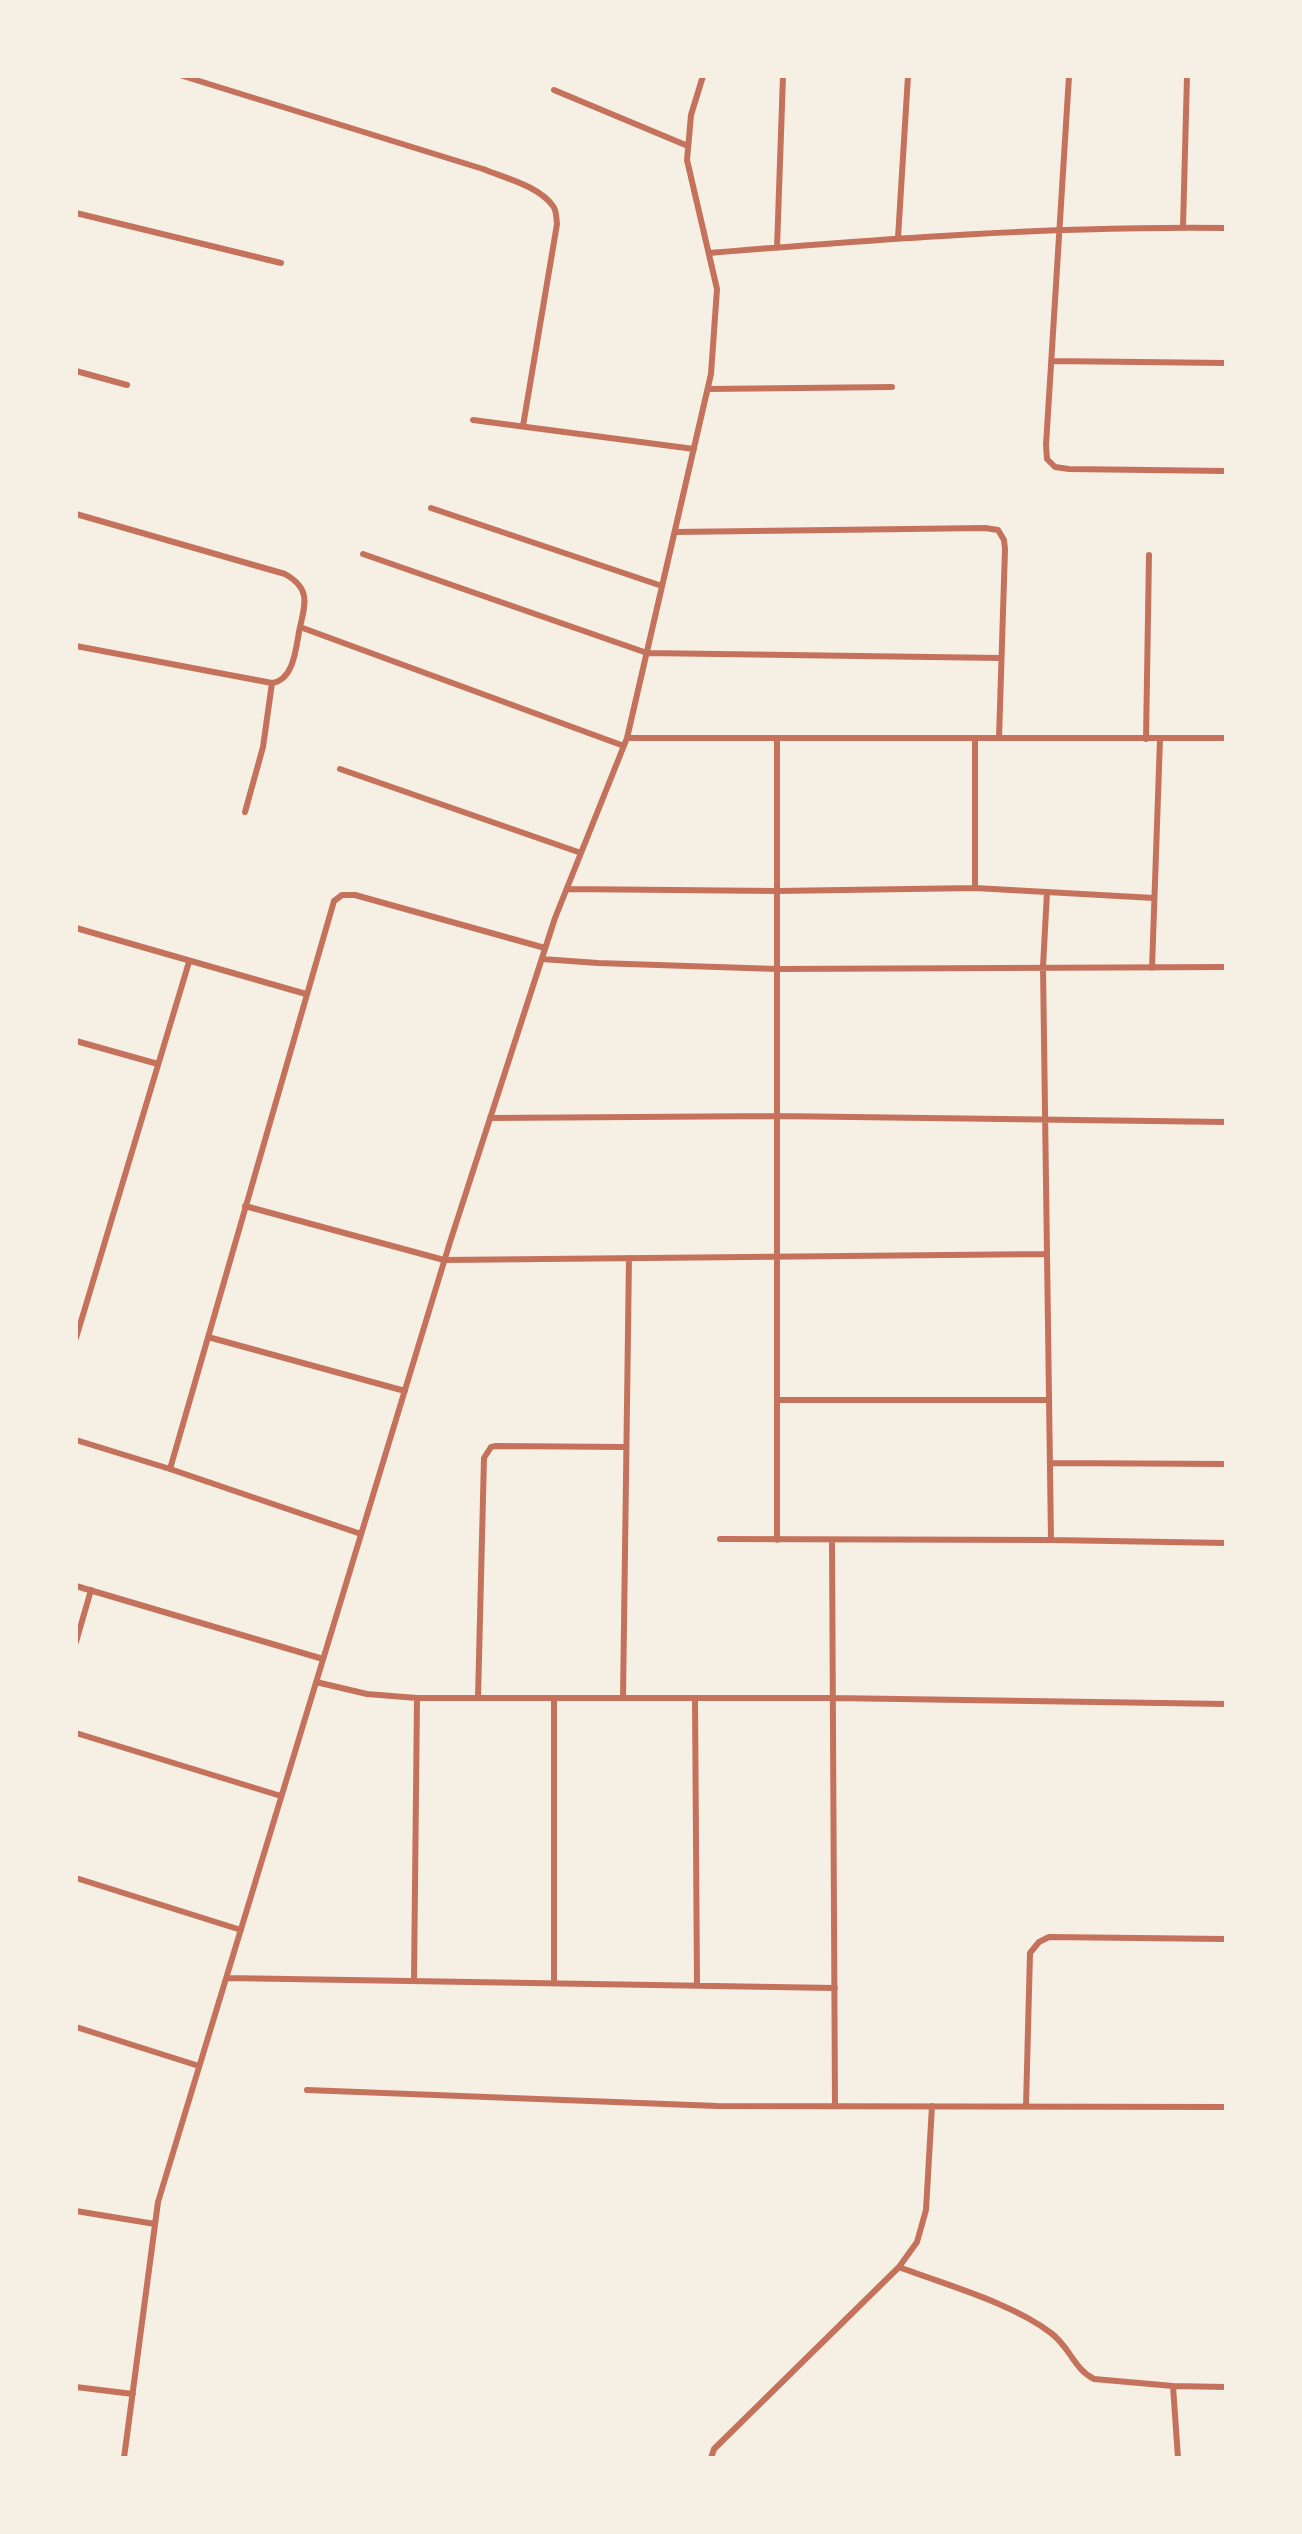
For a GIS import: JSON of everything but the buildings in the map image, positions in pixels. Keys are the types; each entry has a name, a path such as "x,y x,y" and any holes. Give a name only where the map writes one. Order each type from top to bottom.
{"street":[{"path":"183,76 483,169 526,187 546,199 555,208 557,224 523,426"},
{"path":"124,2457 158,2202 444,1260 545,948 627,738 711,374 717,289 687,160 691,115 703,76"},
{"path":"777,248 783,76"},
{"path":"898,238 908,76"},
{"path":"1070,76 1047,459 1055,467 1070,469 1226,471"},
{"path":"1183,227 1187,76"},
{"path":"555,90 688,146"},
{"path":"76,213 281,263"},
{"path":"709,253 1062,228 1226,228"},
{"path":"1052,361 1226,363"},
{"path":"76,371 127,385"},
{"path":"708,389 892,387"},
{"path":"473,420 694,449"},
{"path":"431,508 662,586"},
{"path":"76,514 285,574 296,580 302,588 306,604 292,663 279,682 76,646"},
{"path":"675,532 985,528 998,530 1004,540 1005,549 999,738"},
{"path":"363,554 646,653 1001,658"},
{"path":"1146,739 1149,555"},
{"path":"300,627 624,746"},
{"path":"245,812 263,747 272,682"},
{"path":"627,738 1226,738"},
{"path":"777,738 777,1540"},
{"path":"975,738 975,888"},
{"path":"1152,968 1160,739"},
{"path":"340,769 581,853"},
{"path":"567,889 777,891 975,888 1154,898"},
{"path":"1047,892 1043,967 1051,1540"},
{"path":"170,1469 334,901 346,894 355,895 545,948"},
{"path":"76,928 306,994"},
{"path":"542,959 777,969 1226,967"},
{"path":"76,1338 189,962"},
{"path":"76,1041 158,1064"},
{"path":"490,1118 777,1116 1226,1122"},
{"path":"245,1206 444,1260 1047,1254"},
{"path":"623,1698 629,1258"},
{"path":"208,1337 405,1391"},
{"path":"777,1400 1049,1400"},
{"path":"76,1440 170,1469 361,1534"},
{"path":"478,1698 484,1458 487,1452 496,1446 626,1447"},
{"path":"1050,1463 1226,1464"},
{"path":"720,1539 1226,1543"},
{"path":"832,1540 836,2106"},
{"path":"76,1586 323,1659"},
{"path":"76,1642 91,1590"},
{"path":"316,1682 367,1694 417,1698 833,1698 1226,1704"},
{"path":"414,1981 417,1698"},
{"path":"555,1698 555,1983"},
{"path":"695,1698 697,1985"},
{"path":"76,1733 281,1796"},
{"path":"76,1878 241,1930"},
{"path":"1026,2106 1030,1953 1040,1942 1049,1937 1226,1939"},
{"path":"227,1978 835,1988"},
{"path":"76,2027 200,2066"},
{"path":"308,2090 717,2106 1226,2107"},
{"path":"711,2457 714,2449 899,2267 917,2242 926,2210 932,2106"},
{"path":"76,2211 155,2224"},
{"path":"899,2267 1013,2311 1050,2331 1064,2343 1082,2373 1094,2379 1173,2386 1226,2387"},
{"path":"1173,2386 1178,2457"},
{"path":"76,2387 133,2394"}]}
